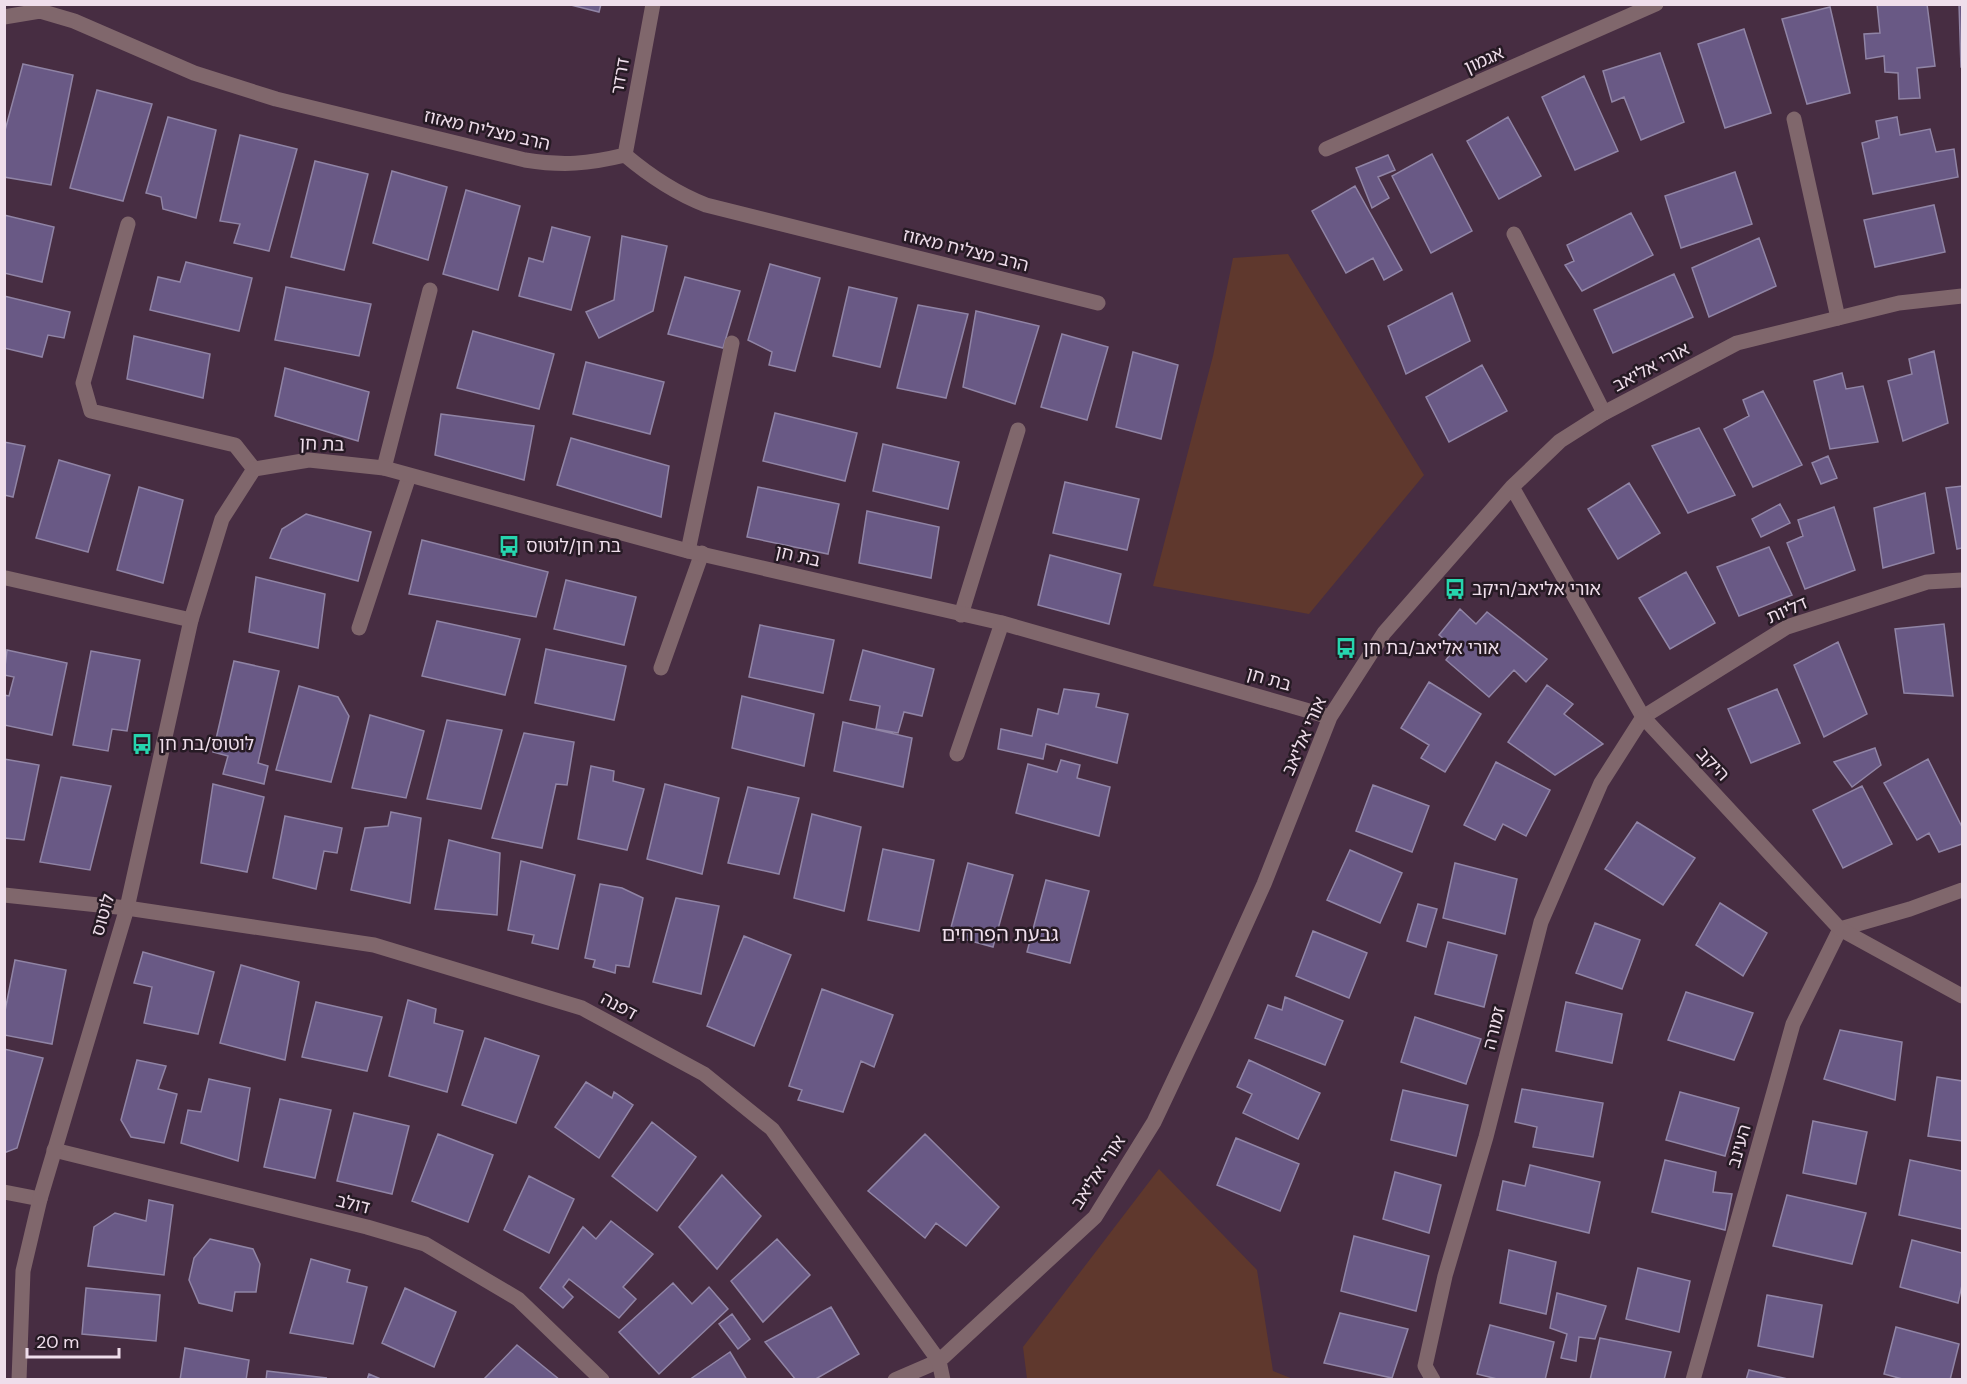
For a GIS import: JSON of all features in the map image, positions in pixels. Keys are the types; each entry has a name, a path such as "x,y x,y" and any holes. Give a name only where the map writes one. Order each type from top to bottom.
{"street":[{"name":"דרדר","path":"625,155 653,4"},
{"name":"אגמון","path":"1326,149 1656,4"},
{"name":"הרב מצליח מאזוז","path":"4,17 40,11 74,21 194,73 276,99 525,160 558,165 592,163 625,155 647,175 678,195 706,205 1098,303"},
{"path":"1794,119 1838,318"},
{"path":"128,224 83,383 91,411 235,445 254,469"},
{"path":"1514,234 1604,413"},
{"path":"384,468 430,290"},
{"name":"אורי אליאב","path":"895,1380 939,1361 1095,1217 1154,1122 1264,884 1329,717 1384,633 1512,487 1560,441 1604,413 1737,343 1899,303 1962,296"},
{"path":"661,668 695,552 732,344"},
{"path":"961,615 1018,430"},
{"name":"בת חן","path":"254,469 309,460 384,468 695,552 1002,623 1329,717"},
{"name":"לוטוס","path":"19,1380 23,1271 40,1199 127,908 191,620 222,519 254,469"},
{"path":"359,628 409,476"},
{"name":"היקב","path":"1512,487 1643,717 1840,929 1962,996"},
{"path":"6,578 191,620"},
{"name":"דליות","path":"1643,717 1787,627 1928,582 1962,580"},
{"path":"957,754 1002,623"},
{"name":"זמורה","path":"1433,1380 1425,1365 1445,1276 1486,1137 1541,922 1601,783 1643,717"},
{"path":"1840,929 1910,909 1962,890"},
{"name":"דפנה","path":"4,895 127,908 374,945 582,1008 704,1074 772,1129 939,1361 943,1380"},
{"name":"העינב","path":"1694,1380 1793,1023 1840,929"},
{"name":"דולב","path":"54,1150 367,1227 424,1244 518,1299 602,1380"},
{"path":"4,1192 40,1199"}],"shaded area":[{"path":"1288,254 1424,475 1309,614 1153,586 1213,356 1233,258"},
{"path":"1159,1169 1257,1270 1273,1371 1293,1379 1027,1379 1023,1347"}],"building":[{"path":"567,4 601,4 599,12"},
{"path":"1877,4 1927,4 1935,66 1917,68 1920,98 1899,99 1898,73 1885,72 1884,56 1866,59 1864,34 1880,33"},
{"path":"1959,4 1962,4 1962,67 1961,67"},
{"path":"1830,7 1850,93 1807,104 1782,19"},
{"path":"1744,29 1771,113 1725,128 1698,44"},
{"path":"1660,53 1684,122 1641,140 1624,97 1612,102 1603,71"},
{"path":"23,64 73,75 51,185 4,177 4,134"},
{"path":"1584,76 1618,151 1575,170 1542,97"},
{"path":"97,90 152,104 123,201 70,188"},
{"path":"168,117 216,130 196,218 163,209 161,197 146,193"},
{"path":"1508,117 1541,176 1499,199 1467,141"},
{"path":"1897,117 1900,135 1930,129 1936,152 1954,149 1958,177 1873,194 1862,143 1879,138 1876,121"},
{"path":"240,135 297,149 269,251 234,243 240,224 220,221"},
{"path":"1432,154 1472,231 1431,253 1392,176"},
{"path":"1388,155 1395,170 1378,177 1389,198 1372,208 1356,168"},
{"path":"315,161 368,174 344,270 291,257"},
{"path":"392,171 447,187 428,260 373,243"},
{"path":"1735,172 1752,224 1681,248 1665,196"},
{"path":"1355,186 1402,270 1384,280 1373,258 1346,273 1312,211"},
{"path":"466,190 520,206 498,290 443,274"},
{"path":"1934,205 1945,252 1875,267 1864,220"},
{"path":"1631,213 1653,255 1582,291 1565,265 1574,261 1567,245"},
{"path":"4,215 54,227 42,282 4,273"},
{"path":"552,227 590,237 571,310 519,296 529,258 543,262"},
{"path":"622,236 667,246 653,311 599,338 586,312 614,300"},
{"path":"1759,238 1776,286 1709,317 1692,268"},
{"path":"186,262 252,278 239,331 150,310 158,277 180,282"},
{"path":"770,264 820,278 795,371 769,365 772,352 748,340"},
{"path":"1674,274 1693,317 1613,353 1594,310"},
{"path":"685,277 740,291 723,348 668,334"},
{"path":"286,287 371,304 359,356 275,340"},
{"path":"849,287 897,298 880,367 833,356"},
{"path":"1452,293 1470,341 1406,374 1388,326"},
{"path":"4,296 70,312 64,338 48,335 42,357 4,348"},
{"path":"918,305 968,314 946,398 897,388"},
{"path":"976,311 1039,326 1015,404 963,387"},
{"path":"473,331 554,354 539,409 457,388"},
{"path":"1062,334 1108,347 1087,420 1041,407"},
{"path":"134,336 210,354 203,398 127,379"},
{"path":"1934,351 1948,423 1903,441 1888,381 1912,374 1909,359"},
{"path":"1133,352 1178,365 1161,439 1116,427"},
{"path":"586,362 664,382 650,434 573,414"},
{"path":"1482,365 1507,411 1449,442 1426,397"},
{"path":"285,368 369,392 358,441 275,416"},
{"path":"1842,373 1846,389 1863,386 1878,442 1830,449 1814,381"},
{"path":"1763,391 1802,465 1753,487 1724,429 1749,416 1743,400"},
{"path":"775,413 857,433 845,481 763,461"},
{"path":"441,414 534,426 524,480 435,455"},
{"path":"1699,428 1735,495 1688,513 1652,446"},
{"path":"571,438 669,466 661,517 557,485"},
{"path":"4,442 25,446 13,497 4,495"},
{"path":"883,444 959,462 948,509 873,491"},
{"path":"1828,456 1837,478 1821,484 1812,463"},
{"path":"59,460 110,475 88,552 36,538"},
{"path":"1065,482 1139,499 1127,550 1053,533"},
{"path":"1629,483 1660,533 1618,559 1588,509"},
{"path":"1962,486 1962,548 1957,549 1946,488"},
{"path":"139,487 183,500 163,583 117,570"},
{"path":"758,487 839,504 828,554 747,537"},
{"path":"1925,493 1934,553 1883,568 1874,508"},
{"path":"1780,504 1790,523 1761,537 1752,519"},
{"path":"1834,507 1855,570 1805,589 1787,543 1803,536 1798,520"},
{"path":"867,511 939,527 931,578 859,563"},
{"path":"306,514 371,532 358,581 270,558 282,529"},
{"path":"422,540 548,572 536,617 409,594"},
{"path":"1769,547 1792,595 1739,616 1717,567"},
{"path":"1050,555 1121,574 1109,624 1038,605"},
{"path":"1686,572 1715,623 1670,649 1639,598"},
{"path":"256,577 325,594 318,648 249,632"},
{"path":"566,580 636,597 624,645 554,629"},
{"path":"1460,609 1476,624 1487,612 1547,659 1526,682 1514,670 1489,697 1446,660 1455,648 1439,635"},
{"path":"437,621 520,639 505,695 422,676"},
{"path":"1944,624 1953,696 1904,693 1895,629"},
{"path":"760,625 834,640 823,693 749,677"},
{"path":"1838,642 1867,714 1824,737 1794,665"},
{"path":"546,649 626,666 614,720 535,703"},
{"path":"7,650 67,663 52,735 4,725 4,695 9,696 14,677 4,675"},
{"path":"863,650 934,669 922,716 904,712 898,733 876,729 880,706 850,700"},
{"path":"91,651 140,660 127,731 112,729 108,751 73,745"},
{"path":"234,661 279,671 258,763 268,766 264,784 223,774 228,756 213,752"},
{"path":"1429,682 1481,714 1445,772 1421,758 1429,745 1401,728"},
{"path":"1547,685 1573,704 1564,714 1603,744 1555,775 1508,742"},
{"path":"299,686 338,697 349,716 331,782 276,770"},
{"path":"1064,689 1099,694 1096,707 1128,714 1117,763 1046,744 1043,759 998,749 1001,729 1032,736 1038,709 1058,714"},
{"path":"1777,689 1800,743 1751,763 1728,709"},
{"path":"742,696 814,714 804,766 732,748"},
{"path":"370,715 424,731 406,798 352,788"},
{"path":"447,720 502,730 481,809 427,799"},
{"path":"843,722 912,738 903,787 834,771"},
{"path":"524,733 574,742 567,785 556,784 542,848 492,838"},
{"path":"1875,748 1881,765 1852,787 1834,762"},
{"path":"4,759 39,765 24,840 4,838"},
{"path":"1928,759 1962,827 1962,844 1939,852 1929,833 1917,840 1884,783"},
{"path":"1061,760 1080,765 1077,778 1110,787 1099,836 1016,813 1028,764 1057,772"},
{"path":"1496,762 1550,790 1526,836 1503,824 1495,840 1464,825"},
{"path":"591,766 614,771 613,781 644,789 627,850 578,839"},
{"path":"61,777 111,786 90,870 40,862"},
{"path":"213,784 264,797 247,872 201,863"},
{"path":"665,784 719,798 702,874 647,859"},
{"path":"1373,785 1429,806 1412,852 1356,831"},
{"path":"1862,786 1892,844 1843,868 1813,810"},
{"path":"748,787 799,798 779,874 728,863"},
{"path":"391,812 421,818 410,903 351,890 365,828 388,826"},
{"path":"812,814 861,827 844,911 794,898"},
{"path":"285,816 342,828 337,853 324,851 316,889 273,878"},
{"path":"1637,822 1695,858 1663,905 1605,869"},
{"path":"449,840 500,853 497,915 435,909"},
{"path":"883,849 934,860 919,931 868,920"},
{"path":"1350,850 1402,873 1380,923 1327,900"},
{"path":"521,861 575,875 558,949 532,943 534,935 508,930"},
{"path":"968,863 1013,875 993,947 949,935"},
{"path":"1455,863 1517,879 1505,934 1443,918"},
{"path":"1046,880 1089,891 1070,963 1027,952"},
{"path":"600,884 622,888 643,898 629,967 616,965 615,973 593,967 595,960 585,958"},
{"path":"676,898 719,906 701,994 653,982"},
{"path":"1720,903 1767,933 1743,976 1696,945"},
{"path":"1418,904 1437,909 1426,947 1407,941"},
{"path":"1595,923 1640,940 1622,989 1576,973"},
{"path":"1313,931 1367,953 1349,998 1296,976"},
{"path":"744,936 791,955 754,1046 707,1026"},
{"path":"1448,942 1497,955 1484,1007 1435,994"},
{"path":"143,952 214,972 198,1034 144,1023 152,987 134,983"},
{"path":"15,960 66,970 52,1044 4,1035 4,1016"},
{"path":"241,965 299,982 285,1060 220,1043"},
{"path":"822,989 893,1015 874,1067 861,1061 843,1112 798,1100 802,1090 789,1086"},
{"path":"1686,992 1753,1013 1734,1060 1668,1040"},
{"path":"1285,997 1343,1021 1325,1065 1255,1038 1268,1005 1282,1010"},
{"path":"408,1000 436,1009 434,1023 463,1031 447,1092 389,1076"},
{"path":"316,1002 382,1017 367,1071 302,1057"},
{"path":"1566,1002 1622,1014 1612,1063 1556,1051"},
{"path":"1415,1017 1481,1039 1466,1084 1401,1062"},
{"path":"1840,1030 1902,1042 1895,1100 1824,1079"},
{"path":"485,1038 539,1056 516,1123 462,1105"},
{"path":"4,1049 43,1058 17,1148 4,1153"},
{"path":"137,1060 166,1066 158,1089 177,1094 164,1143 131,1137 121,1120"},
{"path":"1249,1060 1320,1093 1298,1139 1243,1113 1252,1094 1237,1087"},
{"path":"1937,1077 1962,1081 1962,1141 1928,1136"},
{"path":"209,1079 250,1088 238,1161 181,1143 188,1110 201,1112"},
{"path":"586,1082 612,1098 614,1092 633,1105 599,1158 555,1127"},
{"path":"1522,1089 1603,1103 1593,1157 1533,1147 1537,1127 1515,1122"},
{"path":"1403,1090 1468,1105 1456,1156 1391,1140"},
{"path":"1680,1092 1739,1108 1725,1156 1666,1140"},
{"path":"280,1099 331,1110 315,1178 264,1167"},
{"path":"354,1113 409,1126 392,1194 337,1181"},
{"path":"1813,1121 1867,1132 1856,1184 1803,1173"},
{"path":"652,1122 696,1157 657,1211 612,1176"},
{"path":"438,1134 493,1155 468,1222 412,1201"},
{"path":"925,1134 999,1207 966,1246 936,1223 925,1238 868,1191"},
{"path":"1236,1138 1299,1164 1280,1211 1217,1185"},
{"path":"1665,1160 1716,1172 1713,1192 1732,1194 1725,1230 1652,1212"},
{"path":"1910,1160 1962,1171 1962,1229 1899,1215"},
{"path":"1530,1165 1600,1182 1589,1233 1497,1210 1503,1181 1525,1186"},
{"path":"1395,1172 1441,1185 1429,1233 1383,1219"},
{"path":"722,1175 761,1216 717,1269 679,1227"},
{"path":"529,1176 574,1199 549,1253 504,1230"},
{"path":"1787,1195 1866,1213 1852,1264 1773,1246"},
{"path":"149,1200 173,1205 164,1275 88,1266 94,1227 115,1213 146,1221"},
{"path":"611,1221 653,1254 623,1287 636,1299 619,1318 569,1279 563,1287 573,1297 563,1308 540,1288 583,1227 596,1239"},
{"path":"1354,1236 1429,1256 1416,1311 1341,1291"},
{"path":"210,1239 253,1249 260,1264 256,1292 235,1292 232,1311 199,1303 189,1280 194,1258"},
{"path":"777,1239 810,1275 763,1322 731,1281"},
{"path":"1912,1240 1962,1253 1962,1285 1958,1303 1900,1287"},
{"path":"1509,1250 1556,1262 1546,1314 1500,1303"},
{"path":"311,1259 350,1270 347,1282 367,1287 353,1344 290,1333"},
{"path":"1638,1268 1690,1281 1679,1332 1626,1319"},
{"path":"673,1283 692,1304 709,1287 728,1309 659,1374 619,1332"},
{"path":"86,1288 160,1295 156,1341 82,1334"},
{"path":"405,1288 456,1312 434,1367 382,1343"},
{"path":"1557,1293 1606,1306 1595,1339 1579,1337 1576,1361 1561,1358 1567,1334 1550,1328"},
{"path":"1767,1295 1822,1305 1813,1357 1758,1346"},
{"path":"831,1307 859,1354 814,1380 796,1380 765,1342"},
{"path":"1340,1313 1408,1329 1392,1378 1324,1363"},
{"path":"732,1314 750,1339 738,1349 719,1324"},
{"path":"1490,1325 1554,1342 1545,1380 1501,1380 1477,1374"},
{"path":"1896,1327 1959,1344 1950,1380 1906,1380 1884,1374"},
{"path":"1600,1338 1671,1352 1664,1380 1590,1380"},
{"path":"517,1345 560,1380 483,1380"},
{"path":"185,1348 249,1360 246,1380 180,1380"},
{"path":"730,1352 747,1380 689,1380"},
{"path":"1749,1370 1792,1380 1746,1380"},
{"path":"267,1371 327,1378 266,1380"},
{"path":"369,1374 383,1380 367,1380"}],"place":[{"name":"בת חן/לוטוס","path":"509,546"},
{"name":"אורי אליאב/היקב","path":"1455,589"},
{"name":"אורי אליאב/בת חן","path":"1346,648"},
{"name":"לוטוס/בת חן","path":"142,744"}],"district":[{"name":"גבעת הפרחים","path":"1000,934"}]}
